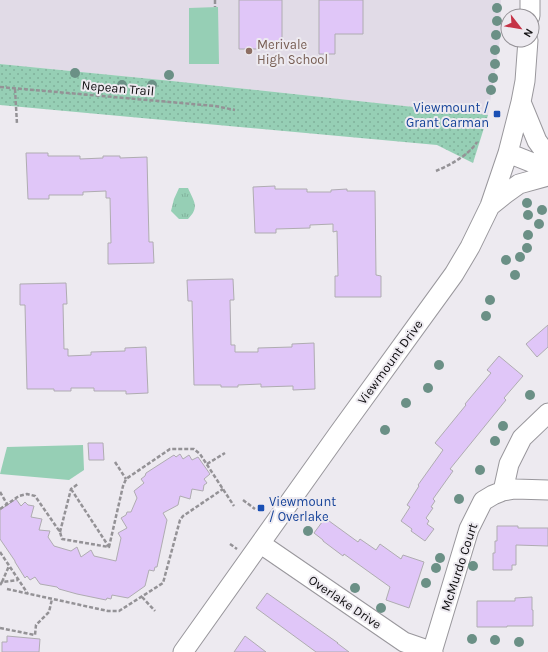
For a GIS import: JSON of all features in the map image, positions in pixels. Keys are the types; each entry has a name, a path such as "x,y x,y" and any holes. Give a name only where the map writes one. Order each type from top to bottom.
{"street":[{"name":"Viewmount Drive","path":"183,652 454,274 470,247 490,206 508,153 522,102 527,48"},
{"path":"522,102 537,141 548,156"},
{"path":"508,153 548,168"},
{"path":"490,206 519,184 548,176"},
{"path":"503,491 509,464 522,438 548,413"},
{"name":"McMurdo Court","path":"433,652 469,529 483,501 503,491 515,489 548,490"},
{"name":"Overlake Drive","path":"261,544 404,642 433,652"}],"path":[{"path":"215,0 215,7"},
{"name":"Nepean Trail","path":"0,87 215,106 235,110"},
{"path":"15,89 17,124"},
{"path":"436,171 448,166 473,149 477,142"},
{"path":"109,547 123,486 126,479 170,449 194,448 207,464 234,506"},
{"path":"207,464 225,453"},
{"path":"116,462 126,479"},
{"path":"60,532 72,489 78,484"},
{"path":"72,489 109,547"},
{"path":"7,590 108,611 119,611 163,583 180,520 183,516 223,489"},
{"path":"0,492 7,504"},
{"path":"0,509 19,496 27,494 34,496 60,532 62,539 109,547"},
{"path":"243,500 255,509"},
{"path":"0,552 28,594"},
{"path":"1,584 9,566"},
{"path":"1,584 18,580"},
{"path":"142,597 155,611"},
{"path":"0,628 35,635 36,626 50,612 52,599"}],"shaded area":[{"name":"Merivale High School","path":"0,0 501,0 500,39 488,115 0,64"}],"green space":[{"path":"218,7 219,64 189,64 189,8"},
{"path":"0,64 488,115 473,163 437,145 0,105"},
{"path":"179,188 188,188 195,204 194,211 188,219 179,219 171,211"},
{"path":"83,445 84,470 69,480 0,474 7,447"}],"building":[{"path":"239,0 282,0 282,49 239,49"},
{"path":"319,0 363,0 363,34 335,34 335,54 319,54"},
{"path":"26,153 48,153 48,156 80,156 80,159 103,158 103,156 120,156 120,158 147,157 149,242 153,242 154,263 108,264 108,243 111,243 110,198 106,198 106,191 83,192 83,195 49,195 49,199 28,199"},
{"path":"275,186 275,189 307,189 307,192 331,192 331,190 347,189 347,191 375,191 376,275 381,276 381,297 335,297 335,276 338,276 337,231 333,232 333,224 310,225 310,228 276,229 276,233 255,233 253,187"},
{"path":"233,279 234,300 230,300 231,345 235,345 235,352 258,352 258,348 292,347 292,344 314,343 315,389 293,390 293,386 261,387 261,384 238,385 238,387 221,387 221,385 194,385 192,301 188,301 187,280"},
{"path":"66,283 67,304 63,304 64,349 68,349 68,356 91,355 91,352 125,351 125,348 146,347 148,393 126,394 126,391 94,391 94,388 71,388 71,391 54,391 54,389 27,389 25,305 20,305 20,284"},
{"path":"548,325 548,347 537,357 526,344"},
{"path":"499,356 523,376 504,398 506,400 450,469 453,471 433,499 435,501 431,507 433,508 426,518 429,521 427,524 434,529 425,541 411,531 412,529 401,521 410,507 407,505 419,486 418,485 443,450 435,443 491,373 487,370"},
{"path":"88,443 103,443 104,460 89,460"},
{"path":"180,454 183,459 189,455 192,460 198,457 210,474 204,479 207,483 204,485 203,491 192,489 190,499 180,496 178,505 163,513 167,520 157,567 155,567 154,571 149,570 145,586 128,598 112,595 111,599 107,598 106,600 40,584 35,577 30,580 27,576 25,578 0,539 0,510 16,499 21,506 25,502 28,505 34,506 31,517 42,519 39,530 50,531 48,537 54,546 71,551 77,547 81,557 91,550 94,556 116,561 121,538 118,533 127,528 121,518 126,515 127,512 131,512 137,498 134,491 144,483 141,479 146,473 174,455 176,457"},
{"path":"325,518 358,542 360,539 376,550 380,544 401,559 403,555 424,562 409,608 386,600 390,587 344,554 343,556 314,533"},
{"path":"497,526 548,528 548,546 516,545 516,565 512,565 512,570 493,570 493,553 495,553 495,541 497,541"},
{"path":"267,593 349,652 316,652 256,608"},
{"path":"532,597 533,626 477,627 477,601 515,601 515,598"},
{"path":"7,636 40,639 39,652 2,652 2,642 7,642"},
{"path":"245,636 266,652 234,652"}],"place":[{"name":"Merivale High School","path":"249,51"},
{"name":"Viewmount / Grant Carman","path":"497,114"},
{"name":"Viewmount / Overlake","path":"261,508"}]}
